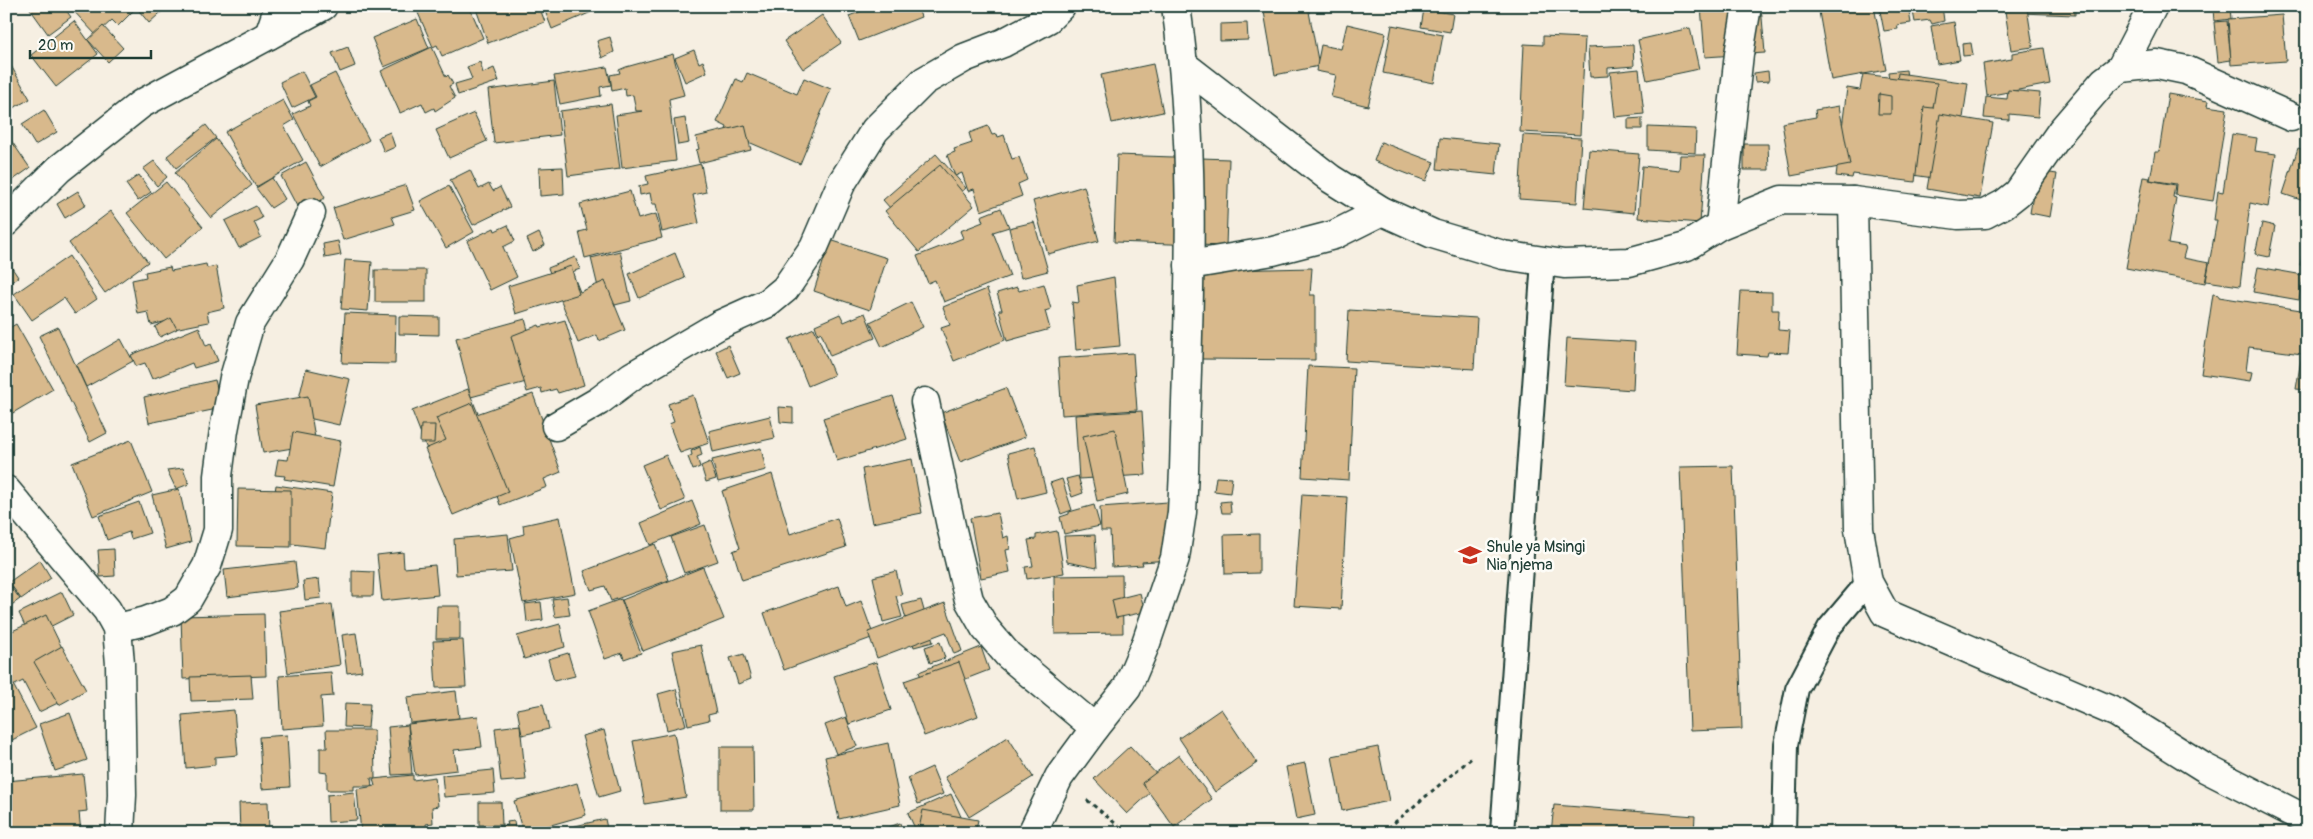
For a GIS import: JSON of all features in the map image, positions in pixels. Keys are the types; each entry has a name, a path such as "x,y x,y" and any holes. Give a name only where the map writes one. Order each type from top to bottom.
{"street":[{"path":"269,35 279,6"},
{"path":"6,222 60,169 141,104 323,6"},
{"path":"556,426 599,401 632,376 719,325 768,303 785,289 814,247 841,184 875,130 924,81 964,58 1003,43 1048,19 1061,6"},
{"path":"1032,833 1059,778 1127,688 1146,643 1174,558 1182,512 1184,470 1190,205 1185,66 1176,6"},
{"path":"1720,225 1739,54 1747,6"},
{"path":"1185,66 1331,179 1382,211 1433,234 1503,255 1543,261 1564,264 1629,262 1687,246 1720,225 1782,200 1853,201 1958,216 1985,214 2004,204 2018,193 2062,130 2104,82 2121,68 2153,6"},
{"path":"2121,68 2157,64 2186,70 2291,117"},
{"path":"1853,201 1859,529 1868,582 1885,613 2117,713 2205,768 2307,820"},
{"path":"1189,265 1273,251 1334,235 1382,211"},
{"path":"117,628 146,621 172,611 188,599 207,566 218,530 218,476 224,430 234,378 250,323 290,259 311,213"},
{"path":"925,402 951,526 969,600 985,628 1008,655 1095,728"},
{"path":"6,490 107,610 117,628 122,717 120,833"}],"lane":[{"path":"1502,833 1543,261"},
{"path":"1784,833 1786,745 1797,689 1829,628 1868,582"}],"path":[{"path":"1382,833 1509,727"},
{"path":"1059,778 1127,833"}],"building":[{"path":"28,6 63,6 71,17 48,34"},
{"path":"69,6 138,6 118,26 112,20 96,35"},
{"path":"135,6 168,6 149,23"},
{"path":"434,6 469,6 483,38 442,56 437,45 433,47 418,13"},
{"path":"475,6 539,6 545,22 488,43"},
{"path":"543,6 602,6 603,7 552,29"},
{"path":"874,6 917,6 921,17 859,41 849,16"},
{"path":"1263,6 1308,6 1319,66 1275,75"},
{"path":"1701,6 1761,6 1765,53 1705,57"},
{"path":"1818,6 1874,6 1886,70 1831,80"},
{"path":"1879,6 1908,6 1911,23 1897,25 1898,29 1884,31"},
{"path":"1912,6 1942,6 1944,21 1932,24 1930,20 1915,22"},
{"path":"2020,6 2075,6 2075,15 2020,13"},
{"path":"2230,7 2231,19 2214,21 2213,9"},
{"path":"2027,8 2033,47 2011,50 2005,11"},
{"path":"1424,9 1453,14 1450,32 1421,27"},
{"path":"822,15 841,43 803,69 784,41"},
{"path":"2282,15 2286,61 2231,65 2228,19"},
{"path":"417,19 429,48 384,67 372,38"},
{"path":"74,21 98,54 56,87 31,55"},
{"path":"2227,21 2231,60 2218,62 2214,22"},
{"path":"1954,22 1960,60 1937,64 1931,26"},
{"path":"1247,23 1248,40 1220,41 1220,24"},
{"path":"1347,24 1386,33 1368,106 1331,97 1336,75 1316,71 1321,45 1341,49"},
{"path":"1392,25 1443,35 1434,83 1383,73"},
{"path":"103,26 123,48 108,62 88,40"},
{"path":"1690,28 1699,69 1647,80 1638,40"},
{"path":"1543,36 1585,38 1580,135 1520,132 1524,44 1543,45"},
{"path":"610,37 614,52 602,58 597,41"},
{"path":"1971,43 1973,55 1963,56 1962,44"},
{"path":"1633,45 1634,66 1608,68 1608,76 1590,77 1588,47"},
{"path":"348,47 355,66 340,72 332,53"},
{"path":"432,47 446,77 448,75 453,84 449,86 455,98 435,111 434,108 426,112 422,103 400,113 381,71"},
{"path":"2044,48 2050,84 1987,96 1983,64 2012,59 2012,53"},
{"path":"694,50 699,63 703,61 707,72 685,82 675,58"},
{"path":"673,54 684,95 669,99 676,161 622,168 616,115 643,111 636,111 633,95 626,96 625,88 612,91 610,75 620,73 619,70 626,67"},
{"path":"6,57 30,99 6,112"},
{"path":"480,62 483,73 494,68 499,81 458,95 455,84 472,79 467,67"},
{"path":"1153,64 1163,112 1112,123 1101,75"},
{"path":"607,67 611,85 600,87 601,96 560,104 554,76"},
{"path":"1639,69 1644,114 1615,117 1610,72"},
{"path":"1906,70 1908,85 1890,87 1888,72"},
{"path":"302,71 315,97 292,108 280,82"},
{"path":"1768,71 1769,81 1755,82 1754,73"},
{"path":"335,73 369,140 320,167 293,114 310,106 308,101 316,97 310,85"},
{"path":"747,73 797,94 804,78 831,89 800,164 725,132 727,127 717,122 736,79 743,82"},
{"path":"1898,73 1968,83 1954,181 1885,171"},
{"path":"1863,74 1937,83 1933,108 1924,107 1915,182 1853,174 1852,178 1836,176 1847,88 1860,90"},
{"path":"554,81 560,135 494,143 488,90"},
{"path":"2008,90 2040,93 2038,117 2009,114 2009,120 1984,118 1986,97 2007,99"},
{"path":"1879,94 1891,96 1891,114 1878,114"},
{"path":"2168,94 2208,101 2207,106 2227,109 2213,201 2175,195 2176,184 2150,180 2155,152 2159,152"},
{"path":"283,100 294,120 284,126 303,160 256,187 225,132"},
{"path":"611,104 620,169 568,176 560,111"},
{"path":"1839,106 1850,165 1791,176 1782,123 1816,117 1815,110"},
{"path":"44,110 57,132 35,145 22,124"},
{"path":"474,113 487,141 449,158 436,130"},
{"path":"1940,114 1993,123 1980,198 1927,189"},
{"path":"685,118 689,143 678,145 674,120"},
{"path":"1642,118 1642,129 1628,129 1628,119"},
{"path":"206,125 216,138 176,168 167,156"},
{"path":"745,125 751,150 699,163 696,150 699,149 696,137"},
{"path":"988,126 992,135 997,134 998,137 1004,135 1012,159 1019,157 1027,180 1018,184 1022,196 981,211 974,189 968,191 962,173 955,176 947,155 955,152 954,149 972,143 969,133"},
{"path":"1648,127 1696,129 1695,153 1648,150"},
{"path":"390,132 395,147 384,152 378,137"},
{"path":"6,133 30,168 6,185"},
{"path":"2232,134 2257,138 2255,151 2276,154 2268,207 2250,203 2240,286 2206,281 2217,220 2214,220 2218,191 2223,192"},
{"path":"1523,135 1581,138 1577,203 1519,199"},
{"path":"1440,138 1499,144 1496,175 1437,169"},
{"path":"216,139 252,185 211,218 175,173"},
{"path":"1381,142 1434,162 1426,181 1374,161"},
{"path":"1744,144 1768,144 1769,170 1744,170"},
{"path":"2298,148 2307,151 2307,202 2283,194"},
{"path":"1589,150 1639,154 1634,213 1584,208"},
{"path":"936,154 966,188 913,234 883,200"},
{"path":"1117,155 1229,159 1226,246 1114,242"},
{"path":"1680,155 1705,155 1700,223 1638,218 1642,166 1679,170"},
{"path":"154,161 167,177 157,186 143,169"},
{"path":"306,162 325,198 300,212 281,176"},
{"path":"701,164 706,192 693,195 699,223 662,232 656,204 652,204 650,193 640,195 639,186 648,184 646,176"},
{"path":"940,165 974,206 919,252 885,211"},
{"path":"563,167 564,194 540,196 539,168"},
{"path":"470,170 479,189 489,184 493,191 500,187 510,207 473,225 450,180"},
{"path":"2037,171 2057,174 2050,217 2030,213"},
{"path":"139,175 151,192 138,201 126,184"},
{"path":"2143,177 2175,185 2173,197 2176,198 2168,244 2186,247 2183,258 2209,263 2205,283 2126,268"},
{"path":"272,178 285,199 271,208 256,188"},
{"path":"166,182 203,227 164,259 127,213"},
{"path":"406,185 415,210 392,217 395,224 343,240 333,208"},
{"path":"449,186 474,232 446,248 420,201"},
{"path":"1084,186 1099,241 1048,254 1033,201"},
{"path":"78,191 86,205 65,218 57,204"},
{"path":"630,191 638,219 656,214 662,238 585,258 579,232 587,230 580,204"},
{"path":"256,206 262,218 254,222 261,237 239,248 225,221"},
{"path":"1001,208 1009,227 993,232 1010,276 944,302 935,280 928,283 917,256 963,238 960,231 983,222 981,216"},
{"path":"111,211 148,262 105,293 69,243"},
{"path":"1034,222 1048,271 1021,278 1009,228"},
{"path":"2262,223 2275,226 2269,257 2255,254"},
{"path":"508,225 515,241 503,247 517,277 490,290 467,241 494,228 495,231"},
{"path":"539,233 545,245 533,252 527,239"},
{"path":"2307,236 2307,267 2300,265"},
{"path":"830,240 887,258 870,310 814,291"},
{"path":"338,241 341,255 325,258 323,244"},
{"path":"620,251 631,301 603,308 591,258"},
{"path":"675,253 685,278 639,298 629,274"},
{"path":"69,256 97,299 75,314 64,298 32,320 14,294"},
{"path":"575,257 580,269 572,272 580,292 605,281 625,330 599,341 597,335 578,343 548,268"},
{"path":"6,259 18,277 6,286"},
{"path":"345,260 372,262 368,311 341,309"},
{"path":"206,264 207,268 216,266 224,308 207,312 209,322 174,329 172,320 151,325 148,312 138,314 132,280 146,277 145,272 170,267 171,271"},
{"path":"571,266 579,294 516,314 508,286"},
{"path":"2258,267 2303,275 2299,300 2253,292"},
{"path":"1312,268 1310,295 1315,295 1315,360 1201,359 1186,271"},
{"path":"375,270 426,270 426,302 375,302"},
{"path":"1114,277 1120,346 1076,350 1072,302 1079,303 1077,285"},
{"path":"1044,284 1051,309 1045,311 1050,329 1007,341 999,310 1002,310 997,293 1017,287 1019,291"},
{"path":"987,289 1005,340 954,361 941,328 950,325 943,307"},
{"path":"1741,291 1772,292 1772,310 1779,310 1778,330 1790,331 1788,353 1768,352 1767,356 1737,354"},
{"path":"2213,294 2219,295 2219,297 2307,311 2307,390 2296,389 2302,354 2249,347 2246,371 2252,372 2250,381 2201,374"},
{"path":"911,302 923,327 882,347 870,322"},
{"path":"1349,310 1477,318 1474,369 1346,361"},
{"path":"345,313 396,315 395,364 342,363"},
{"path":"865,313 875,338 830,356 821,332 818,334 815,325 840,314 844,322"},
{"path":"399,316 439,317 439,335 399,334"},
{"path":"171,318 177,329 160,337 155,327"},
{"path":"525,319 541,378 471,397 456,338"},
{"path":"565,320 584,385 558,393 556,389 542,393 541,388 527,392 511,336 539,325 540,327"},
{"path":"16,324 53,389 6,417 6,330"},
{"path":"58,327 107,433 90,442 39,336"},
{"path":"199,327 206,346 211,344 218,361 194,368 192,363 152,379 145,363 136,366 131,355"},
{"path":"814,328 834,375 808,386 789,339"},
{"path":"1567,338 1635,342 1633,390 1564,385"},
{"path":"121,339 133,361 86,387 76,365"},
{"path":"728,345 740,373 728,378 716,351"},
{"path":"1133,353 1137,410 1062,415 1058,358"},
{"path":"1308,366 1354,368 1349,480 1302,477"},
{"path":"306,369 350,379 339,425 295,415"},
{"path":"215,380 222,408 149,423 144,397"},
{"path":"1006,388 1025,437 960,462 941,413"},
{"path":"468,389 503,475 446,498 412,411"},
{"path":"533,394 561,472 544,479 547,487 500,505 496,493 498,492 471,416"},
{"path":"693,395 709,443 680,453 669,424 674,422 668,404"},
{"path":"308,396 316,444 263,453 255,405"},
{"path":"893,396 907,439 837,461 823,418"},
{"path":"472,403 508,492 453,515 425,449 446,440 436,418"},
{"path":"779,407 793,408 793,423 780,422"},
{"path":"1142,411 1146,475 1079,479 1075,415"},
{"path":"770,416 775,438 713,452 709,431"},
{"path":"421,425 435,425 434,443 420,443"},
{"path":"1115,429 1128,494 1097,501 1083,436"},
{"path":"293,432 341,441 333,487 284,479 285,476 275,475 278,459 288,460"},
{"path":"131,440 152,492 93,516 72,463"},
{"path":"1035,446 1046,492 1018,499 1008,453"},
{"path":"700,447 702,455 697,457 700,467 693,470 688,457 692,455 691,451"},
{"path":"761,448 766,470 718,482 712,460"},
{"path":"666,455 685,500 661,510 642,465"},
{"path":"912,459 922,513 872,523 862,469"},
{"path":"710,462 716,479 706,482 701,466"},
{"path":"1733,466 1742,729 1690,731 1680,467"},
{"path":"183,468 189,484 176,489 167,470"},
{"path":"772,474 790,534 837,518 846,547 742,580 733,551 740,548 722,491"},
{"path":"1078,476 1083,493 1072,497 1066,479"},
{"path":"1216,477 1232,478 1230,493 1214,491"},
{"path":"1062,479 1072,510 1061,514 1050,483"},
{"path":"276,485 332,493 325,548 268,541"},
{"path":"179,489 191,542 166,549 152,495"},
{"path":"238,489 291,490 291,547 237,546"},
{"path":"1302,494 1347,497 1341,609 1294,606"},
{"path":"692,501 701,524 650,545 641,523"},
{"path":"1230,501 1231,513 1222,513 1220,502"},
{"path":"139,502 150,533 131,539 129,532 107,540 99,516"},
{"path":"1168,502 1169,560 1142,562 1143,565 1112,567 1110,531 1101,531 1100,507"},
{"path":"1094,505 1100,526 1064,534 1060,517 1069,514 1069,512"},
{"path":"998,513 1003,538 1008,536 1010,549 1006,550 1010,572 981,578 970,518"},
{"path":"560,517 575,593 523,603 510,538 524,534 523,525"},
{"path":"705,525 718,561 684,573 671,537"},
{"path":"1057,531 1064,573 1027,579 1025,567 1033,566 1028,540 1036,539 1036,535"},
{"path":"508,534 512,571 456,575 454,539"},
{"path":"1259,534 1259,573 1225,574 1224,535"},
{"path":"1095,535 1097,568 1067,562 1064,536"},
{"path":"655,544 669,580 611,601 605,586 591,590 584,571"},
{"path":"114,549 115,576 100,577 98,550"},
{"path":"403,552 404,568 435,565 438,595 382,601 377,555"},
{"path":"40,560 51,578 21,599 9,582"},
{"path":"295,562 298,588 227,597 224,570"},
{"path":"703,567 724,619 643,651 622,600"},
{"path":"352,571 374,572 373,596 352,596"},
{"path":"896,571 902,595 896,596 902,617 883,622 873,577"},
{"path":"1122,575 1123,633 1055,634 1054,576"},
{"path":"319,579 321,598 305,600 303,581"},
{"path":"9,584 20,599 6,609 6,586"},
{"path":"839,586 846,607 861,601 874,637 784,670 764,613"},
{"path":"62,592 73,615 30,637 19,613"},
{"path":"1140,593 1145,612 1116,618 1112,600"},
{"path":"567,597 570,615 555,617 552,599"},
{"path":"621,599 641,653 624,659 622,653 605,659 588,611"},
{"path":"921,600 933,642 914,647 902,605"},
{"path":"541,602 543,620 527,622 525,604"},
{"path":"945,603 962,651 954,654 946,632 877,658 868,632"},
{"path":"332,604 340,665 288,673 279,611"},
{"path":"437,606 460,606 460,639 436,639"},
{"path":"264,614 266,676 183,679 181,616"},
{"path":"46,615 83,691 39,712 23,681 13,686 6,671 6,634"},
{"path":"560,624 565,647 524,659 517,636"},
{"path":"356,633 362,671 347,673 342,635"},
{"path":"463,640 466,687 436,688 433,641"},
{"path":"940,642 945,658 930,663 925,647"},
{"path":"701,645 716,713 708,715 709,720 688,725 672,651"},
{"path":"62,646 86,690 59,705 34,662"},
{"path":"981,647 989,670 927,694 919,672"},
{"path":"568,653 575,676 554,681 548,659"},
{"path":"744,654 751,679 738,684 730,658"},
{"path":"876,662 891,710 849,724 834,676"},
{"path":"959,662 978,716 924,736 904,681"},
{"path":"331,672 333,696 321,697 323,726 282,729 279,676"},
{"path":"8,675 36,728 6,743 6,676"},
{"path":"251,675 253,699 191,701 190,677"},
{"path":"676,689 686,725 667,730 658,694"},
{"path":"456,691 459,718 410,723 407,697"},
{"path":"345,703 370,704 368,728 344,727"},
{"path":"543,704 549,729 522,735 517,709"},
{"path":"1221,709 1257,763 1215,792 1179,738"},
{"path":"234,710 238,755 215,757 215,765 186,768 182,715"},
{"path":"70,713 87,760 55,771 39,724"},
{"path":"478,716 482,747 454,750 457,770 415,775 408,724"},
{"path":"846,717 857,746 836,754 825,725"},
{"path":"408,725 412,774 392,775 388,727"},
{"path":"520,725 526,780 501,782 495,728"},
{"path":"326,730 374,730 375,778 371,778 372,786 354,786 354,790 327,790 327,773 320,772 320,748 327,748"},
{"path":"604,730 620,791 599,797 582,736"},
{"path":"674,733 686,797 645,804 633,741"},
{"path":"287,735 290,787 262,789 259,737"},
{"path":"1008,737 1033,777 969,817 945,777"},
{"path":"888,743 900,805 839,819 825,757"},
{"path":"1130,746 1163,781 1127,814 1094,779"},
{"path":"720,747 753,747 754,810 720,810"},
{"path":"1378,747 1389,801 1342,811 1332,756"},
{"path":"1179,755 1212,799 1174,827 1142,783"},
{"path":"1305,763 1315,815 1296,819 1286,767"},
{"path":"932,767 943,794 918,804 908,778"},
{"path":"493,770 495,793 444,797 442,775"},
{"path":"83,774 87,811 79,812 81,833 10,833 6,781"},
{"path":"413,775 413,780 435,777 438,806 432,807 433,823 426,824 427,833 361,833 357,789 375,786 373,779"},
{"path":"577,783 586,815 523,833 514,801"},
{"path":"354,792 357,820 328,822 327,795"},
{"path":"951,794 962,819 931,833 917,833 908,813"},
{"path":"268,802 269,833 240,833 239,803"},
{"path":"479,802 501,802 502,825 479,825"},
{"path":"1554,805 1695,816 1694,833 1551,833"},
{"path":"923,810 978,820 975,833 918,833"},
{"path":"605,819 608,833 545,833"},
{"path":"514,821 515,828 519,827 520,833 481,833 481,829 508,825 507,822"},
{"path":"900,823 903,833 873,833"}],"place":[{"name":"Shule ya Msingi Nia njema","path":"1470,555"}]}
